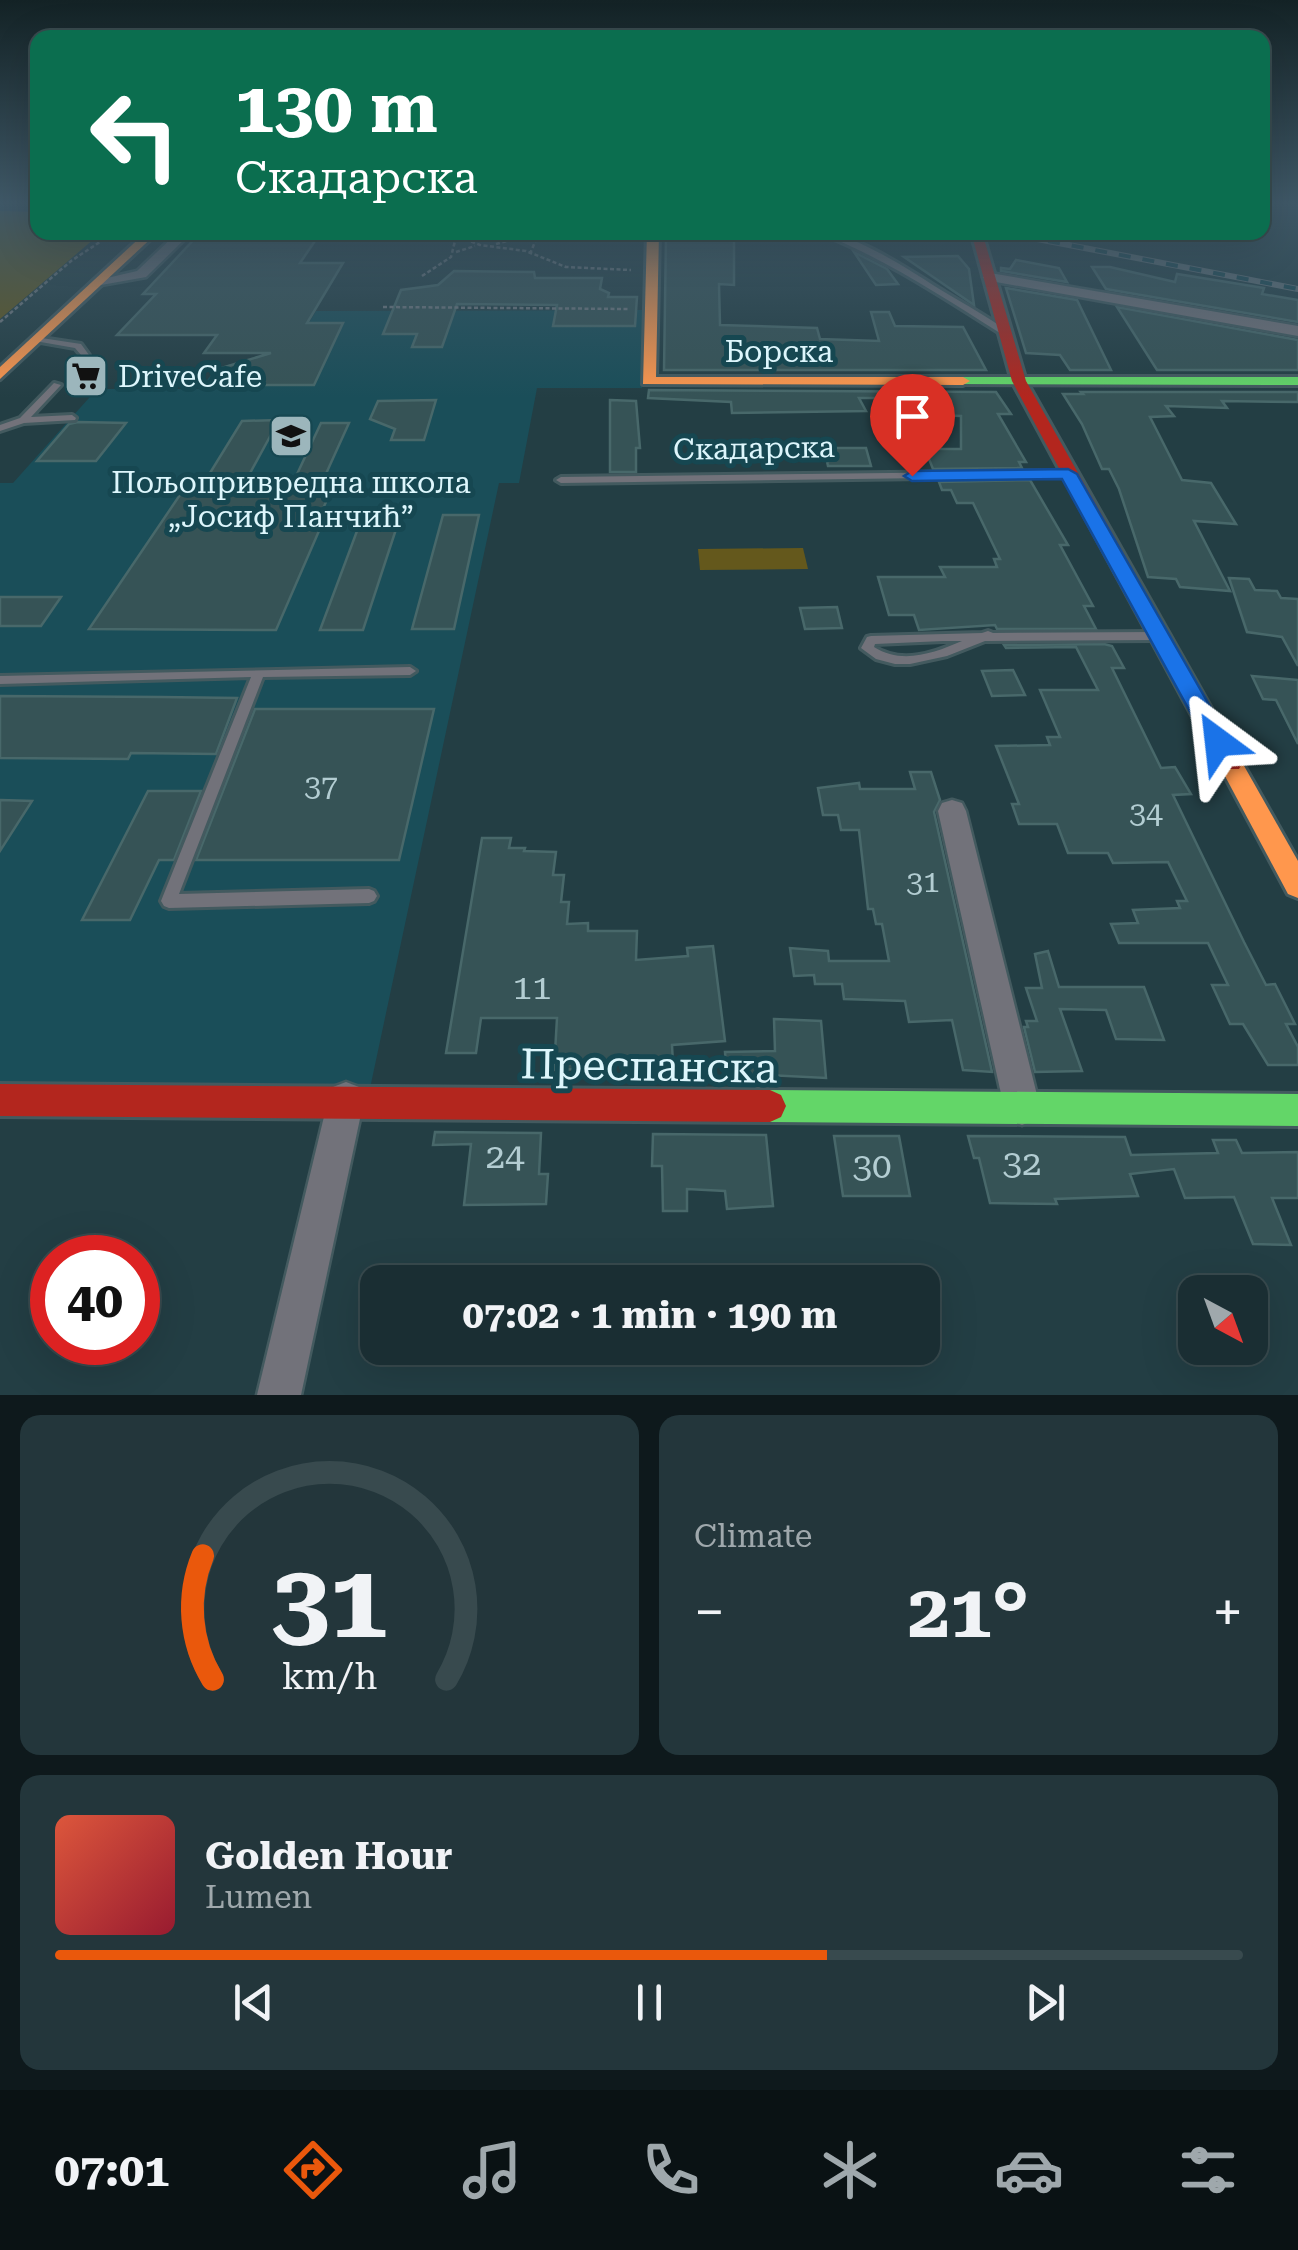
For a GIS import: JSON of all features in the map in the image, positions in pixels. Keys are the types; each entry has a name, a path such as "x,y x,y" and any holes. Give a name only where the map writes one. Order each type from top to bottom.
{"street":[{"path":"0,375 116,267"},
{"path":"101,281 141,274 148,267"},
{"name":"Борска","path":"650,267 648,381 1298,381"},
{"path":"987,267 1019,382 1298,886"},
{"path":"990,277 1298,331"},
{"path":"952,811 1022,1107"},
{"name":"Преспанска","path":"0,1100 1298,1110"},
{"path":"279,1395 346,1100"}],"lane":[{"path":"898,267 1002,332"},
{"path":"38,339 78,346 85,355 72,370"},
{"path":"23,420 58,384"},
{"path":"0,428 23,420 72,418"},
{"name":"Скадарска","path":"561,480 1068,474"},
{"path":"988,635 902,661 878,658 867,648 871,640 988,635 1158,636"},
{"path":"0,680 410,671"},
{"path":"259,673 170,900 369,896"}],"path":[{"path":"0,322 64,267"},
{"path":"422,276 434,267"},
{"path":"571,267 650,271"},
{"path":"384,307 648,309"}],"shaded area":[{"path":"0,267 61,267 0,319"},
{"path":"644,310 642,388 537,388 519,483 499,483 369,1093 0,1093 0,483 13,483 97,389 200,389 211,375 277,375 316,311"},
{"path":"803,548 808,569 700,570 698,549"}],"building":[{"path":"168,267 341,267 307,323 343,323 314,385 245,385 251,375 215,375 215,370 271,353 204,353 217,335 117,335 156,294 143,294"},
{"path":"666,267 734,267 734,285 719,284 720,325 817,328 820,339 879,341 871,312 889,312 895,326 963,327 986,370 664,370"},
{"path":"864,267 883,267 898,284 876,285"},
{"path":"919,267 967,267 974,305"},
{"path":"1092,267 1110,267 1175,282 1177,274 1264,288 1262,294 1298,300 1298,322 1106,289"},
{"path":"1059,268 1067,282 1001,271"},
{"path":"454,271 534,272 535,278 602,278 600,289 609,293 608,297 637,297 635,326 553,326 557,305 457,304 442,347 412,347 417,334 383,334 401,290 438,285"},
{"path":"1006,288 1077,300 1111,370 1070,370 1060,355 1026,353"},
{"path":"1117,307 1298,340 1298,370 1157,370"},
{"path":"649,390 996,392 1011,414 998,414 1026,462 1019,462 1022,468 933,469 925,449 961,449 961,416 909,414 902,398 859,398 866,411 732,413 731,402 648,398"},
{"path":"1298,392 1298,402 1222,401 1227,408 1166,406 1174,416 1150,417 1182,480 1211,483 1236,524 1194,521 1230,591 1180,587 1176,579 1148,577 1119,489 1109,469 1102,469 1082,424 1063,394"},
{"path":"436,400 424,440 391,440 395,429 370,419 378,401"},
{"path":"610,400 636,401 640,448 636,448 636,472 610,472"},
{"path":"279,420 243,486 291,487 321,423 349,423 320,487 333,487 319,517 325,517 276,630 89,629 186,486 202,486 242,421"},
{"path":"126,423 96,461 37,461 69,424"},
{"path":"824,448 866,448 871,466 828,466"},
{"path":"1030,480 1068,545 1060,545 1093,606 1084,606 1096,629 997,629 995,625 919,630 914,615 889,615 878,577 945,577 940,567 997,567 994,559 1000,559 973,503 957,503 951,490 942,490 939,482"},
{"path":"401,514 363,630 320,630 363,515"},
{"path":"443,515 479,515 454,629 412,629"},
{"path":"1229,578 1249,579 1255,590 1277,591 1281,598 1298,599 1298,666 1282,637 1247,632"},
{"path":"0,597 61,597 41,626 0,626"},
{"path":"837,607 842,628 805,629 800,608"},
{"path":"1004,645 1112,646 1124,668 1112,668 1161,768 1175,767 1191,794 1173,795 1266,985 1275,984 1295,1024 1286,1024 1298,1047 1298,1065 1268,1065 1243,1024 1230,1024 1212,985 1228,985 1208,943 1119,943 1111,924 1138,923 1133,910 1180,908 1177,901 1187,901 1168,862 1113,863 1108,853 1068,853 1057,824 1019,824 1012,804 1019,804 996,746 1050,745 1047,737 1060,737 1040,690 1098,690 1076,647"},
{"path":"1013,670 1025,695 992,696 982,671"},
{"path":"1252,676 1298,680 1298,744 1276,700 1263,699"},
{"path":"0,696 237,698 216,754 131,753 128,759 0,758"},
{"path":"255,709 434,709 399,860 196,860"},
{"path":"910,772 931,772 940,800 934,812 992,1072 963,1070 952,1020 909,1022 905,1001 844,999 842,984 815,984 814,975 794,976 790,948 828,951 829,961 889,961 882,924 876,924 873,909 868,909 859,830 841,830 838,815 823,815 818,788 859,783 860,789 915,789"},
{"path":"148,791 201,791 174,860 159,860 130,920 82,920"},
{"path":"0,800 32,801 0,851"},
{"path":"482,838 511,838 509,848 556,852 553,875 564,875 561,902 569,902 567,924 588,923 588,931 637,931 636,960 688,956 687,948 713,946 725,1041 672,1045 673,1064 581,1062 581,1069 554,1070 557,1018 481,1018 476,1053 446,1053"},
{"path":"1048,951 1059,987 1144,987 1164,1040 1116,1039 1106,1010 1060,1009 1082,1071 1035,1072 1024,1027 1028,1027 1026,1021 1037,1021 1026,988 1042,988 1035,954"},
{"path":"774,1019 821,1021 826,1078 747,1074 727,1077 725,1052 775,1051"},
{"path":"435,1132 541,1133 539,1174 548,1174 546,1204 464,1205 471,1144 433,1145"},
{"path":"653,1134 766,1135 773,1206 727,1209 725,1191 687,1189 687,1211 663,1211 662,1166 652,1166"},
{"path":"834,1136 899,1136 910,1196 843,1196"},
{"path":"968,1136 1125,1137 1131,1155 1218,1153 1213,1140 1236,1140 1242,1153 1298,1152 1298,1198 1272,1198 1291,1245 1253,1244 1234,1197 1185,1198 1174,1169 1130,1174 1138,1196 1055,1199 1057,1204 990,1203 979,1158 974,1158"}],"railway":[{"path":"1184,267 1298,289"}],"traffic: fast":[{"path":"963,381 1298,381"},
{"path":"770,1106 1298,1110"}],"traffic: slow":[{"path":"0,375 115,267"},
{"path":"652,267 648,381 963,381"},
{"path":"1230,763 1298,886"}],"traffic: jam":[{"path":"986,267 1019,381 1230,763"},
{"path":"0,1100 770,1106"}],"place":[{"name":"DriveCafe","path":"86,376"},
{"name":"Пољопривредна школа „Јосиф Панчић”","path":"291,436"}],"route":[{"path":"912,476 1068,474 1218,742"}]}
